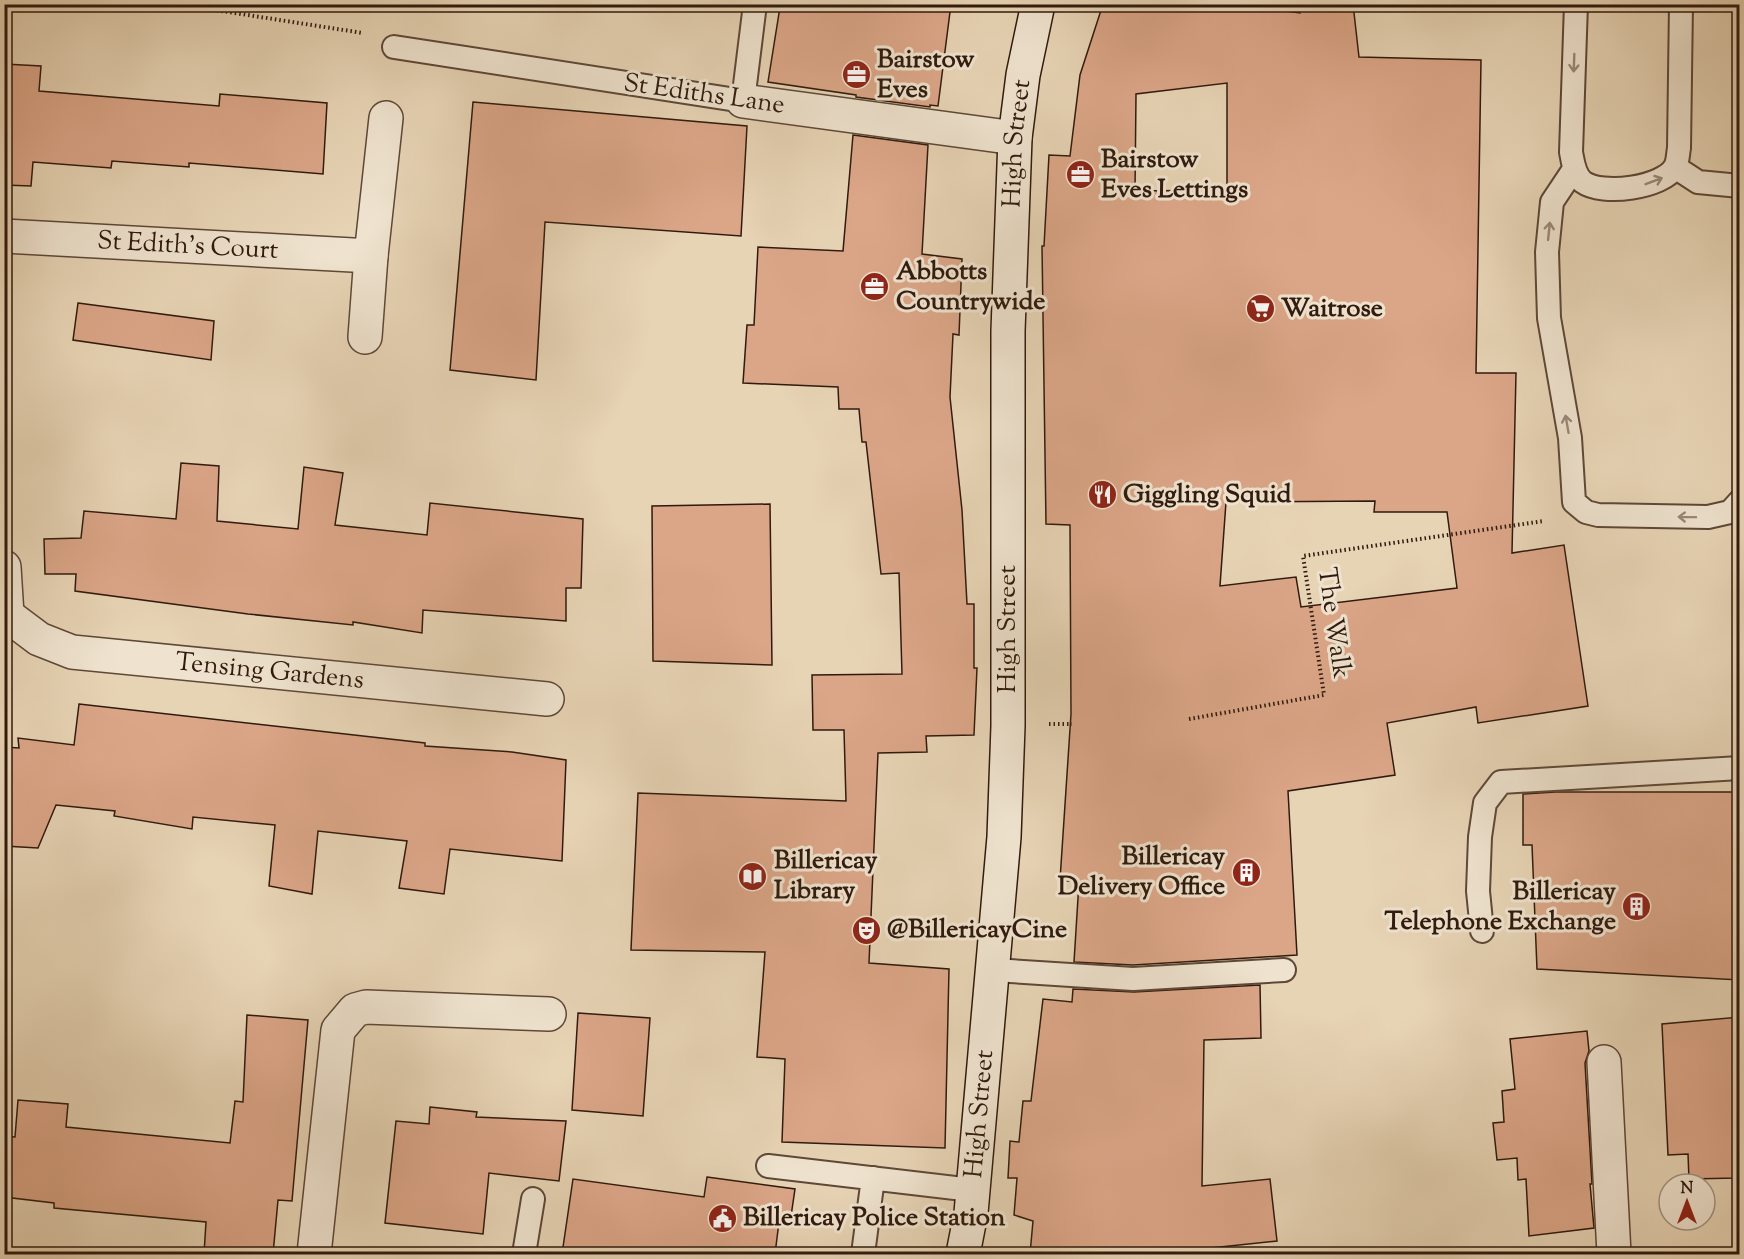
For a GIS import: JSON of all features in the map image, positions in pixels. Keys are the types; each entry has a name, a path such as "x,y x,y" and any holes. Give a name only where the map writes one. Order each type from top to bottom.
{"street":[{"name":"High Street","path":"963,1254 972,1190 994,970 1004,837 1008,726 1008,331 1015,138 1023,75 1038,4"},
{"name":"St Ediths Lane","path":"743,101 1015,138"},
{"path":"366,337 371,256 386,118"},
{"name":"St Edith's Court","path":"4,236 371,256"},
{"path":"4,567 6,617"},
{"name":"Tensing Gardens","path":"6,617 39,639 72,652 547,699"},
{"path":"314,1254 338,1030 355,1010 366,1007 549,1014"},
{"path":"1604,1062 1614,1254"}],"lane":[{"path":"743,101 755,4"},
{"path":"1576,4 1571,152 1574,169 1583,182 1603,189 1633,187 1659,181 1676,167 1679,148 1681,4"},
{"name":"St Ediths Lane","path":"394,47 743,101"},
{"path":"1676,167 1698,182 1740,186"},
{"path":"1574,169 1552,202 1547,252 1549,318 1569,438 1574,502 1586,512 1598,515 1707,517 1730,512 1740,501"},
{"path":"1482,931 1478,891 1480,837 1485,803 1501,782 1740,768"},
{"path":"994,970 1133,979 1284,970"},
{"path":"768,1166 972,1190"},
{"path":"863,1254 873,1178"},
{"path":"524,1254 533,1199"}],"path":[{"path":"177,4 360,32 394,47"},
{"name":"The Walk","path":"1189,719 1324,695 1303,556 1554,520 1574,502"}],"building":[{"path":"788,4 951,4 938,106 930,105 930,107 856,97 856,95 768,82 780,7 788,7"},
{"path":"1103,4 1232,4 1300,13 1300,4 1353,4 1359,57 1481,60 1476,373 1516,373 1512,553 1564,545 1588,706 1478,723 1476,707 1387,723 1395,775 1288,791 1297,955 1133,965 1074,962 1079,882 1060,880 1071,714 1070,525 1046,524 1042,246 1044,246 1049,155 1070,156 1080,75","holes":["1227,83 1227,190 1135,191 1136,94","1375,501 1374,512 1447,512 1457,588 1301,607 1296,577 1220,586 1226,502"]},
{"path":"4,64 41,66 39,91 219,106 220,94 327,103 323,174 189,163 189,167 112,161 111,168 33,162 31,186 4,185"},
{"path":"473,102 747,126 741,236 545,222 536,380 450,370"},
{"path":"853,135 928,145 922,254 962,259 959,335 953,334 950,397 962,510 967,604 974,604 974,668 977,668 974,735 926,736 927,752 878,753 869,963 949,969 945,1148 782,1142 785,1059 757,1057 765,952 631,950 638,793 846,801 844,730 813,730 812,675 902,674 899,573 881,574 866,442 862,442 859,409 839,409 838,387 743,383 747,325 754,325 758,247 843,251"},
{"path":"78,303 214,321 211,360 73,340"},
{"path":"181,463 219,466 217,521 298,529 304,467 343,473 335,525 427,535 430,503 583,519 581,588 566,588 566,621 423,610 422,633 353,622 353,625 248,614 75,591 76,574 45,574 44,539 81,538 84,511 176,519"},
{"path":"770,504 772,665 653,661 652,506"},
{"path":"79,704 425,743 425,746 512,752 566,760 562,861 450,849 444,894 399,888 407,841 318,831 312,894 269,886 275,825 193,817 192,829 114,816 115,811 56,805 38,848 4,846 4,747 19,748 18,738 74,745"},
{"name":"Billericay Telephone Exchange","path":"1740,792 1740,980 1537,969 1532,845 1523,845 1523,794"},
{"path":"1260,985 1261,1038 1204,1040 1202,1186 1270,1179 1277,1241 1154,1254 1030,1254 1033,1221 1014,1215 1017,1178 1008,1178 1010,1141 1019,1142 1023,1101 1031,1101 1043,999 1072,1002 1073,989 1134,992"},
{"path":"578,1013 650,1018 643,1116 572,1110"},
{"path":"247,1015 308,1020 292,1201 278,1200 273,1254 204,1254 206,1222 54,1208 54,1203 4,1197 4,1136 15,1137 18,1100 68,1104 66,1127 230,1143 235,1101 243,1102"},
{"path":"1740,1017 1740,1067 1733,1067 1737,1178 1717,1178 1717,1172 1689,1172 1688,1154 1668,1155 1662,1024"},
{"path":"1587,1031 1589,1051 1585,1063 1594,1228 1529,1236 1526,1179 1518,1180 1517,1158 1497,1160 1493,1123 1504,1122 1502,1091 1515,1089 1510,1039"},
{"path":"430,1107 477,1112 476,1117 566,1121 559,1181 489,1173 483,1234 385,1223 396,1121 429,1124"},
{"name":"Billericay Police Station","path":"707,1177 795,1189 790,1223 779,1222 775,1254 562,1254 573,1179 704,1197"}],"place":[{"name":"Bairstow Eves","path":"856,75"},
{"name":"Bairstow Eves Lettings","path":"1080,175"},
{"name":"Abbotts Countrywide","path":"875,287"},
{"name":"Waitrose","path":"1260,309"},
{"name":"Giggling Squid","path":"1102,495"},
{"name":"Billericay Delivery Office","path":"1246,872"},
{"name":"Billericay Library","path":"753,876"},
{"name":"Billericay Telephone Exchange","path":"1637,907"},
{"name":"@BillericayCine","path":"866,930"},
{"name":"Billericay Police Station","path":"722,1218"}]}
